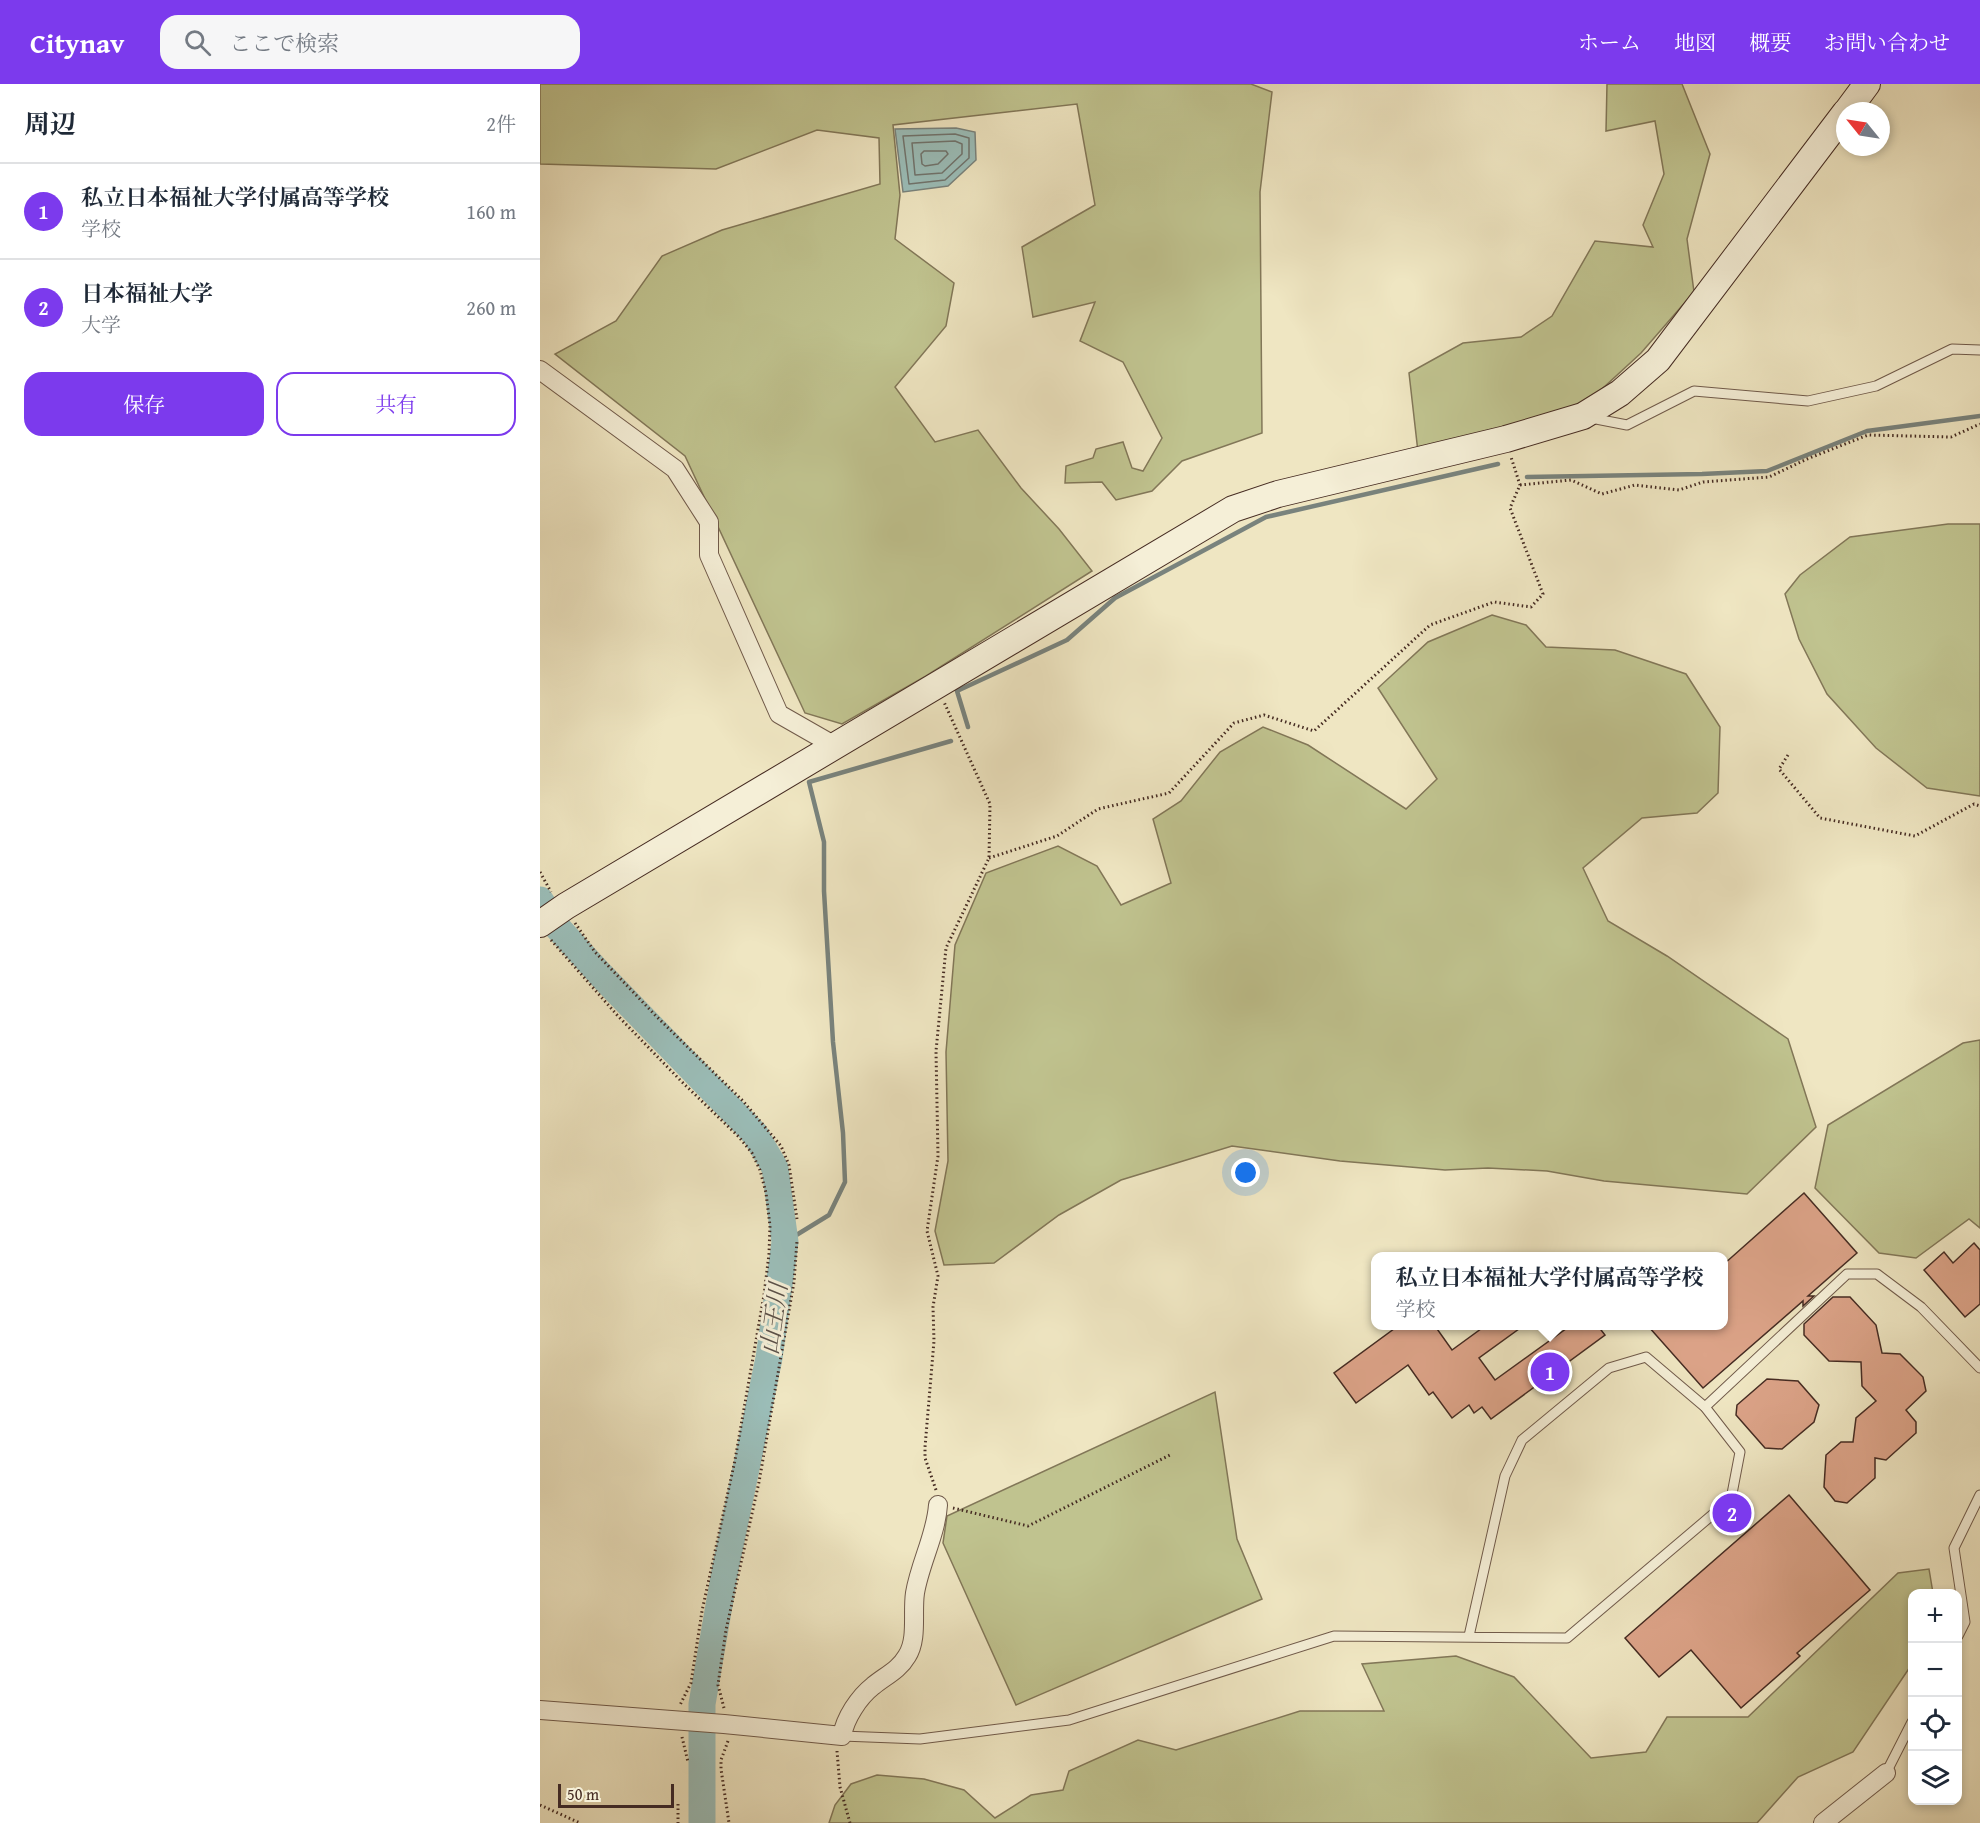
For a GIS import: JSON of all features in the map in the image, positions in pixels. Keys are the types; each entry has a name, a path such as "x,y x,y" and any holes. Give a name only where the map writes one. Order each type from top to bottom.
{"street":[{"path":"1854,102 1867,84"},
{"path":"544,930 563,907 1233,509 1278,494 1506,439 1583,416 1620,393 1658,360 1836,125"},
{"path":"540,370 675,469 709,522 709,555 779,714 835,746"},
{"path":"540,1710 726,1724 840,1736 844,1726 870,1688 902,1663 909,1653 912,1645 915,1591 934,1527 938,1504"},
{"path":"1822,1823 1886,1773"}],"lane":[{"path":"1583,416 1627,425 1694,391 1808,401 1876,386 1952,349 1980,350"},
{"path":"1705,1407 1847,1274 1877,1274 1921,1307 1980,1368"},
{"path":"840,1736 920,1739 1069,1720 1334,1636 1568,1638 1731,1499 1740,1452 1705,1407 1646,1358 1609,1368 1522,1440 1505,1476 1469,1636"},
{"path":"1960,1589 1954,1548 1980,1495"},
{"path":"1962,1602 1965,1622 1962,1628"},
{"path":"1886,1773 1908,1730"}],"path":[{"path":"1520,485 1571,480 1602,494 1635,485 1679,490 1703,482 1769,477 1868,435 1951,436 1980,424"},
{"path":"989,858 1057,836 1098,809 1169,793 1233,723 1264,715 1314,731 1430,625 1494,602 1531,607 1543,594 1510,508 1520,485 1506,439"},
{"path":"936,685 990,804 989,858 946,948 936,1051 938,1156 927,1231 938,1276 933,1307 934,1341 925,1458 933,1477 938,1504 1028,1526 1172,1454"},
{"path":"1788,754 1779,769 1820,818 1915,836 1974,804 1980,806"},
{"path":"563,907 595,952 656,1016 743,1101 781,1146 789,1165 797,1219"},
{"path":"544,930 618,1016 739,1137 756,1161 766,1193 770,1226 764,1295 735,1460 702,1611 691,1683 676,1713 688,1762"},
{"path":"729,1823 721,1768 729,1739 718,1685 726,1630 759,1482 794,1282 797,1241"},
{"path":"840,1736 838,1774 850,1823"},
{"path":"540,1804 580,1823"},
{"path":"678,1804 678,1823"}],"green space":[{"path":"540,84 1251,84 1272,92 1260,192 1262,433 1182,461 1152,491 1116,500 1102,482 1065,483 1066,466 1093,458 1096,449 1123,442 1132,468 1143,471 1162,438 1123,362 1080,341 1095,302 1033,317 1022,247 1095,205 1077,104 893,125 900,195 895,239 954,283 946,326 895,387 935,442 978,430 1021,488 1059,529 1092,571 926,676 842,724 805,713 685,456 555,354 616,321 662,256 722,230 880,184 879,138 817,130 716,169 540,164"},
{"path":"1607,84 1682,84 1710,154 1687,239 1694,292 1641,353 1591,399 1531,421 1418,452 1409,373 1463,343 1521,337 1552,316 1595,241 1653,247 1643,225 1664,174 1655,121 1606,131"},
{"path":"1948,524 1980,524 1980,796 1927,788 1876,748 1827,694 1799,639 1785,594 1800,575 1850,537"},
{"path":"1492,615 1526,625 1546,647 1615,650 1686,674 1720,727 1718,793 1697,813 1642,818 1583,868 1608,921 1667,956 1788,1039 1816,1127 1747,1194 1604,1181 1547,1171 1488,1168 1445,1170 1340,1161 1232,1146 1121,1180 1059,1215 994,1263 944,1265 935,1231 948,1161 946,1052 955,945 986,873 1058,846 1097,866 1121,905 1171,883 1153,819 1181,801 1220,752 1263,727 1308,745 1406,809 1437,779 1378,688 1428,642"},
{"path":"1980,1040 1980,1228 1969,1219 1916,1258 1879,1253 1815,1188 1828,1125 1963,1043"},
{"path":"1215,1392 1237,1539 1262,1599 1016,1705 943,1543 947,1516"},
{"path":"1929,1569 1932,1589 1908,1589 1908,1670 1853,1752 1798,1777 1757,1823 829,1823 835,1805 851,1784 877,1775 924,1779 964,1790 995,1818 1031,1795 1063,1790 1069,1771 1138,1740 1176,1750 1300,1711 1384,1711 1362,1664 1456,1656 1514,1677 1591,1758 1646,1752 1667,1717 1748,1717 1898,1573"}],"water":[{"path":"956,128 975,132 976,160 948,186 903,192 895,129"}],"building":[{"path":"1804,1193 1857,1253 1808,1296 1814,1296 1803,1306 1803,1301 1703,1388 1652,1330 1728,1330 1728,1260"},
{"path":"1974,1243 1980,1250 1980,1304 1965,1317 1924,1270 1944,1252 1953,1263"},
{"path":"1833,1297 1850,1297 1876,1325 1882,1353 1900,1354 1923,1377 1926,1391 1906,1410 1916,1422 1916,1433 1886,1460 1875,1458 1875,1478 1847,1503 1835,1501 1824,1487 1826,1455 1841,1442 1853,1442 1856,1418 1876,1401 1862,1386 1861,1362 1829,1361 1804,1335 1804,1324"},
{"path":"1393,1330 1438,1330 1452,1350 1480,1330 1518,1330 1479,1358 1495,1380 1564,1330 1601,1330 1605,1335 1491,1419 1482,1407 1474,1413 1469,1405 1452,1418 1433,1392 1429,1395 1408,1365 1356,1403 1334,1373"},
{"path":"1767,1379 1798,1381 1819,1405 1814,1422 1782,1449 1765,1448 1736,1415 1737,1405"},
{"path":"1789,1495 1870,1590 1797,1653 1800,1656 1741,1708 1691,1650 1659,1677 1625,1638"}],"waterway":[{"path":"1527,477 1767,471 1867,431 1980,416"},
{"path":"968,727 957,691 1067,640 1115,598 1266,517 1498,464"},
{"path":"785,1242 829,1215 845,1182 843,1133 833,1042 824,891 824,842 809,782 951,741"},
{"name":"山王川","path":"540,900 558,928 600,974 755,1134 775,1168 785,1242 769,1358 726,1565 702,1704 702,1823"}],"place":[{"name":"私立日本福祉大学付属高等学校","path":"1550,1372"},
{"name":"日本福祉大学","path":"1732,1513"}]}
